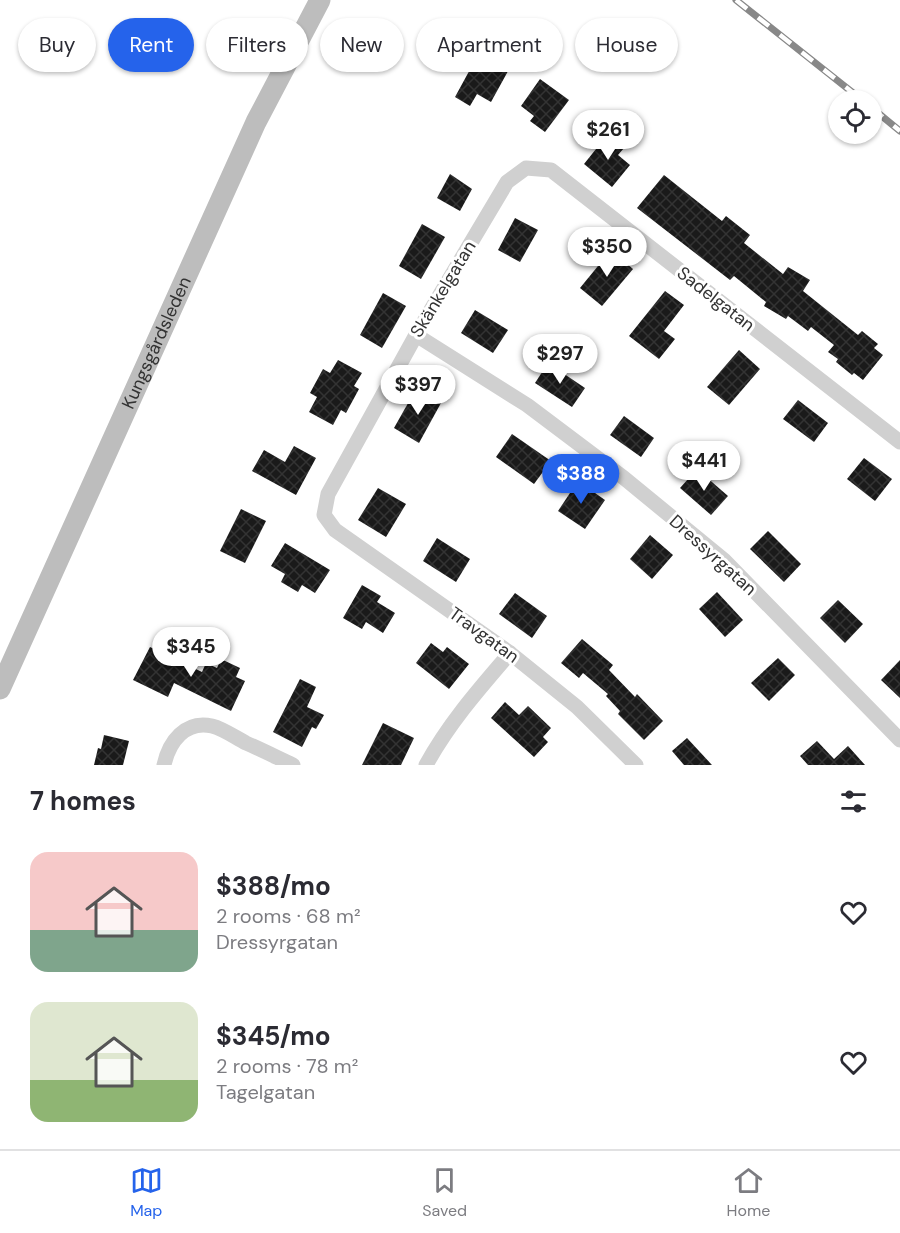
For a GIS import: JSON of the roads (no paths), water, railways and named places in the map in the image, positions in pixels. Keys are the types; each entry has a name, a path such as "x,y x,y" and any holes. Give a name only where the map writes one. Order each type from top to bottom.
{"main road":[{"name":"Kungsgårdsleden","path":"0,689 256,122 320,0"}],"street":[{"name":"Skänkelgatan","path":"324,515 328,494 416,334 507,182 526,168"},
{"name":"Sadelgatan","path":"526,168 551,170 900,442"},
{"name":"Dressyrgatan","path":"416,334 527,405 624,478 724,560 900,740"},
{"name":"Travgatan","path":"324,515 335,530 510,653 577,707 636,765"},
{"path":"426,765 441,738 464,706 510,653"},
{"path":"164,765 167,750 175,739 184,731 195,726 212,726 293,765"}],"railway":[{"path":"736,0 849,90"},
{"path":"882,116 900,131"}]}
